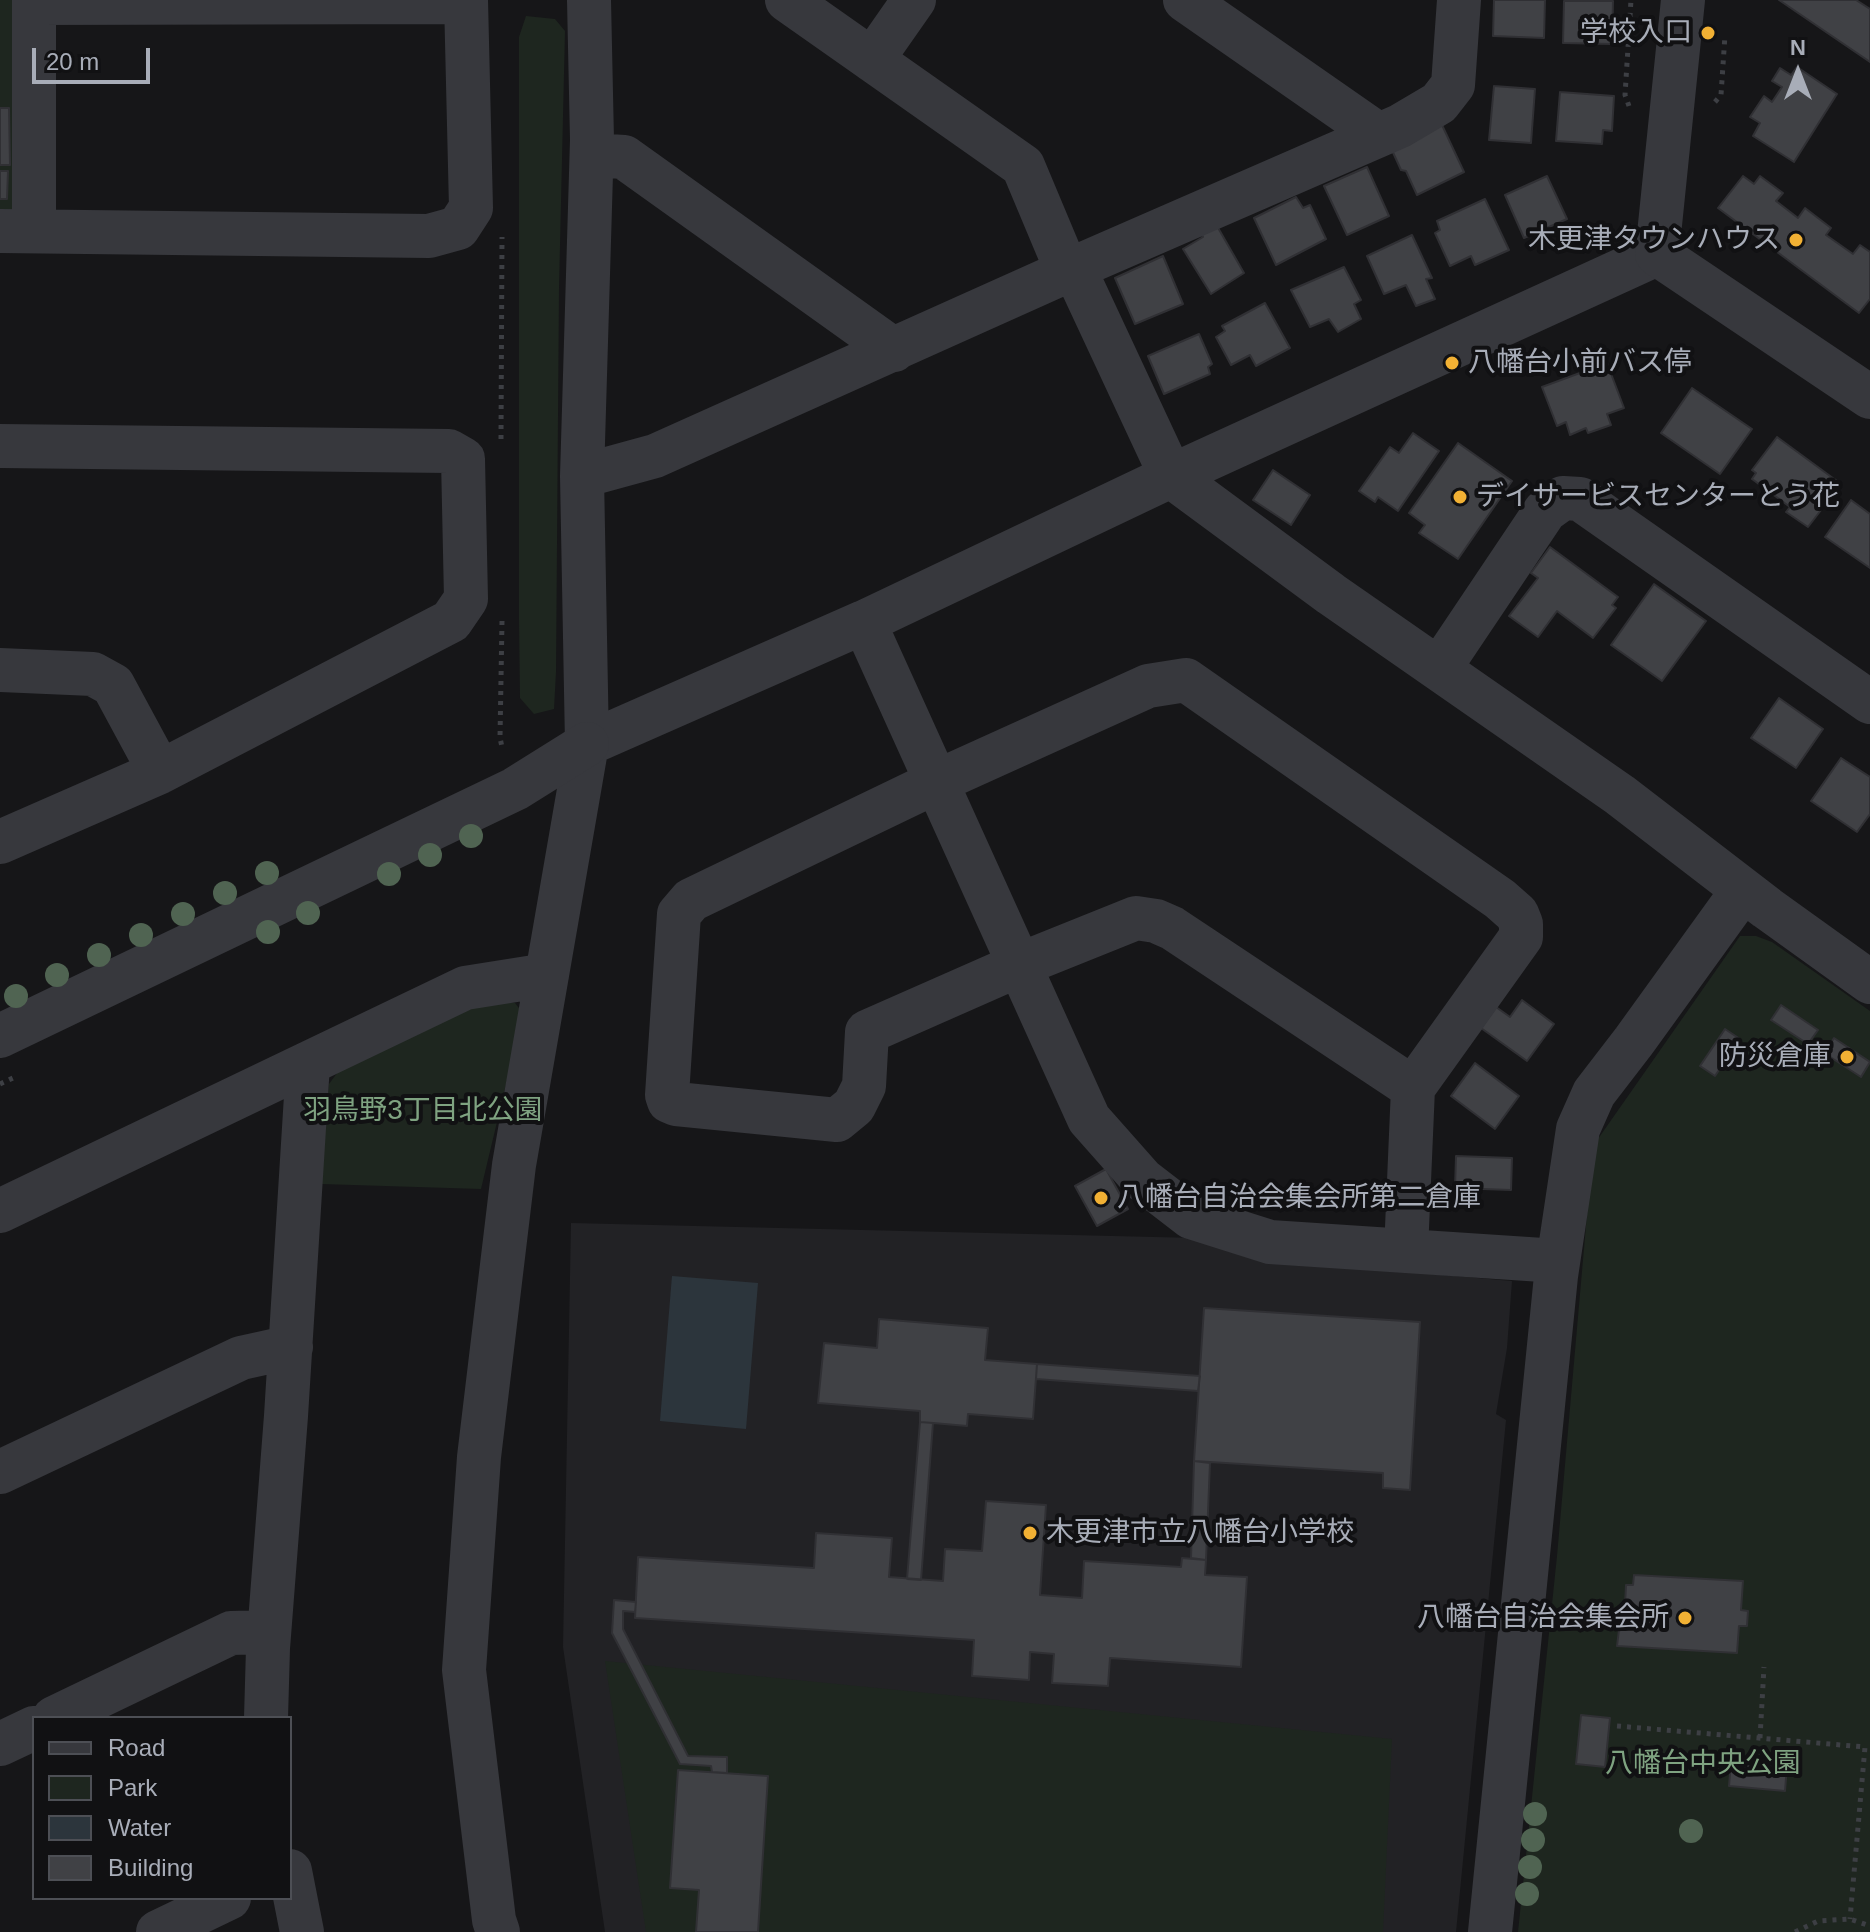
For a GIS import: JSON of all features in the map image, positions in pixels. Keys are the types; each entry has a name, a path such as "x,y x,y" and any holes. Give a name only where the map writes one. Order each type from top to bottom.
{"street":[{"path":"498,1932 494,1920 464,1670 482,1426 514,1165 587,744 582,476 592,155 589,0"},
{"path":"787,0 1023,166 1171,476 1331,594 1620,795 1870,982"},
{"path":"872,60 914,0"},
{"path":"1185,0 1379,135"},
{"path":"582,476 655,456 1071,269 1400,126 1439,103 1453,85 1459,0"},
{"path":"1657,254 1683,0"},
{"path":"466,1 471,208 458,228 429,236 17,231 34,2 466,1"},
{"path":"592,155 624,157 894,350"},
{"path":"1657,254 1870,397"},
{"path":"0,1036 515,789 587,744 864,622 1171,476 1657,254"},
{"path":"0,446 449,451 463,459 466,599 451,621 160,772 0,842"},
{"path":"1439,669 1545,511 1563,498 1580,499 1870,702"},
{"path":"864,622 1089,1119 1143,1180 1191,1217 1270,1242 1558,1261"},
{"path":"0,670 93,674 113,685 160,772"},
{"path":"1406,1251 1413,1088 1521,937 1521,924 1517,914 1500,899 1186,680 1148,686 936,782 691,900 679,914 667,1095 669,1101 676,1104 837,1120 854,1106 864,1086 867,1032 1136,918 1156,921 1172,928 1413,1088"},
{"path":"1490,1932 1558,1261 1578,1129 1594,1093 1743,890"},
{"path":"0,1211 465,988 547,975"},
{"path":"266,1716 269,1632 291,1347 308,1064"},
{"path":"0,1472 241,1358 291,1347"},
{"path":"58,1716 231,1633 269,1632"},
{"path":"0,1744 32,1729"},
{"path":"292,1881 302,1932"},
{"path":"158,1932 225,1900"}],"path":[{"path":"1631,0 1625,95 1635,118"},
{"path":"1714,104 1721,95 1725,32"},
{"path":"501,449 502,228"},
{"path":"500,738 502,615"},
{"path":"0,1084 14,1077"},
{"path":"1760,1738 1764,1667"},
{"path":"1617,1726 1867,1747 1850,1919"},
{"path":"1795,1932 1818,1921 1850,1919 1870,1926"}],"shaded area":[{"name":"木更津市立八幡台小学校","path":"571,1223 1196,1238 1258,1259 1512,1281 1507,1348 1496,1414 1506,1420 1456,1932 605,1932 563,1647"}],"green space":[{"path":"0,0 22,0 19,205 7,215 0,215"},
{"path":"526,16 555,19 565,31 556,672 554,709 534,714 520,698 519,620 519,37"},
{"name":"八幡台中央公園","path":"1740,936 1756,936 1772,942 1870,1011 1870,1932 1518,1932 1557,1556 1593,1146"},
{"name":"羽鳥野3丁目北公園","path":"477,1003 515,1003 523,1013 481,1189 321,1184 329,1084 343,1065"},
{"path":"605,1661 1392,1739 1383,1932 646,1932"}],"water":[{"path":"672,1276 758,1283 746,1429 660,1421"}],"building":[{"path":"1494,0 1545,0 1544,38 1493,36"},
{"path":"1779,0 1856,0 1870,9 1870,62"},
{"path":"1564,1 1613,1 1612,44 1563,43"},
{"name":"木更津タウンハウス","path":"1797,67 1837,94 1794,162 1753,136 1760,123 1750,117 1764,96 1772,102 1782,87 1772,81 1780,68 1791,75"},
{"path":"1494,86 1535,89 1531,143 1489,140"},
{"path":"1560,92 1614,96 1612,131 1603,130 1602,144 1556,141"},
{"path":"0,108 9,108 10,165 0,165"},
{"path":"1442,125 1464,172 1417,195 1391,148"},
{"path":"1367,167 1389,216 1347,235 1324,186"},
{"path":"0,171 8,171 7,199 0,199"},
{"path":"1547,176 1567,219 1524,238 1505,195"},
{"name":"木更津タウンハウス","path":"1743,176 1754,184 1760,176 1783,193 1776,201 1798,218 1805,208 1831,228 1826,235 1853,254 1860,245 1870,252 1870,299 1859,313 1718,208"},
{"path":"1296,197 1303,208 1310,205 1326,239 1276,265 1254,218"},
{"path":"1485,199 1509,250 1475,265 1471,256 1450,266 1435,233 1440,230 1437,221"},
{"path":"1217,226 1244,273 1211,294 1183,249 1203,237 1201,233"},
{"path":"1412,235 1432,278 1426,279 1435,299 1416,306 1406,285 1384,294 1367,256"},
{"path":"1163,256 1183,304 1135,324 1115,278"},
{"path":"1344,267 1361,300 1354,304 1361,319 1338,332 1329,319 1310,327 1291,290"},
{"path":"1265,303 1290,348 1256,366 1250,355 1231,365 1216,337 1225,331 1222,326"},
{"path":"1199,334 1212,364 1208,367 1210,374 1164,394 1148,356"},
{"path":"1607,363 1624,408 1607,414 1611,425 1588,433 1586,428 1570,435 1566,422 1557,426 1542,387"},
{"path":"1692,388 1752,429 1720,474 1661,433"},
{"path":"1413,433 1439,451 1398,511 1378,497 1375,502 1359,491 1390,447 1399,453"},
{"path":"1777,437 1841,484 1808,527 1786,512 1790,507 1752,479 1756,473 1752,470"},
{"name":"デイサービスセンターとう花","path":"1458,443 1512,481 1458,559 1419,533 1425,525 1409,513"},
{"path":"1273,470 1310,495 1291,525 1253,500"},
{"path":"1851,500 1870,514 1870,568 1825,537"},
{"path":"1550,547 1618,597 1612,605 1616,608 1593,638 1557,611 1538,637 1509,616 1538,578 1531,573"},
{"path":"1654,584 1706,621 1662,681 1611,645"},
{"path":"1779,698 1823,729 1796,768 1751,738"},
{"path":"1841,758 1870,777 1870,814 1857,832 1811,801"},
{"path":"1522,1000 1554,1024 1527,1061 1481,1028 1496,1007 1510,1017"},
{"name":"防災倉庫","path":"1781,1005 1818,1030 1808,1044 1771,1020"},
{"name":"防災倉庫","path":"1725,1029 1740,1039 1715,1076 1700,1066"},
{"name":"防災倉庫","path":"1834,1038 1870,1062 1861,1077 1824,1053"},
{"path":"1475,1063 1519,1096 1495,1129 1451,1096"},
{"path":"1456,1156 1512,1158 1511,1190 1455,1188"},
{"name":"八幡台自治会集会所第二倉庫","path":"1106,1169 1128,1209 1097,1226 1075,1186"},
{"path":"1204,1308 1420,1322 1410,1490 1383,1488 1383,1473 1194,1461"},
{"path":"879,1319 988,1328 985,1360 1037,1364 1033,1419 968,1414 967,1426 920,1422 920,1411 818,1403 824,1343 877,1348"},
{"path":"1037,1364 1200,1376 1198,1391 1036,1379"},
{"path":"920,1422 933,1423 921,1580 907,1579"},
{"path":"1194,1461 1210,1463 1206,1560 1191,1558"},
{"path":"986,1501 1046,1505 1040,1595 1082,1598 1084,1561 1181,1567 1182,1558 1206,1560 1205,1575 1247,1577 1241,1667 1110,1658 1108,1686 1052,1683 1054,1654 1030,1652 1029,1680 972,1676 974,1640 635,1618 638,1557 814,1568 816,1533 892,1538 889,1577 943,1581 945,1549 982,1551"},
{"name":"八幡台自治会集会所","path":"1634,1575 1743,1581 1741,1610 1748,1611 1747,1626 1739,1626 1737,1653 1617,1646 1626,1585 1633,1585"},
{"path":"614,1600 636,1602 635,1612 623,1611 623,1629 688,1756 727,1757 727,1773 712,1772 711,1766 680,1764 612,1633"},
{"path":"1581,1715 1610,1718 1605,1767 1576,1764"},
{"path":"1731,1762 1787,1766 1785,1791 1729,1786"},
{"path":"678,1770 768,1776 758,1932 696,1932 699,1890 670,1888"}],"place":[{"name":"学校入口","path":"1708,33"},
{"name":"木更津タウンハウス","path":"1796,240"},
{"name":"八幡台小前バス停","path":"1452,363"},
{"name":"デイサービスセンターとう花","path":"1460,497"},
{"name":"防災倉庫","path":"1847,1057"},
{"name":"八幡台自治会集会所第二倉庫","path":"1101,1198"},
{"name":"木更津市立八幡台小学校","path":"1030,1533"},
{"name":"八幡台自治会集会所","path":"1685,1618"}]}
